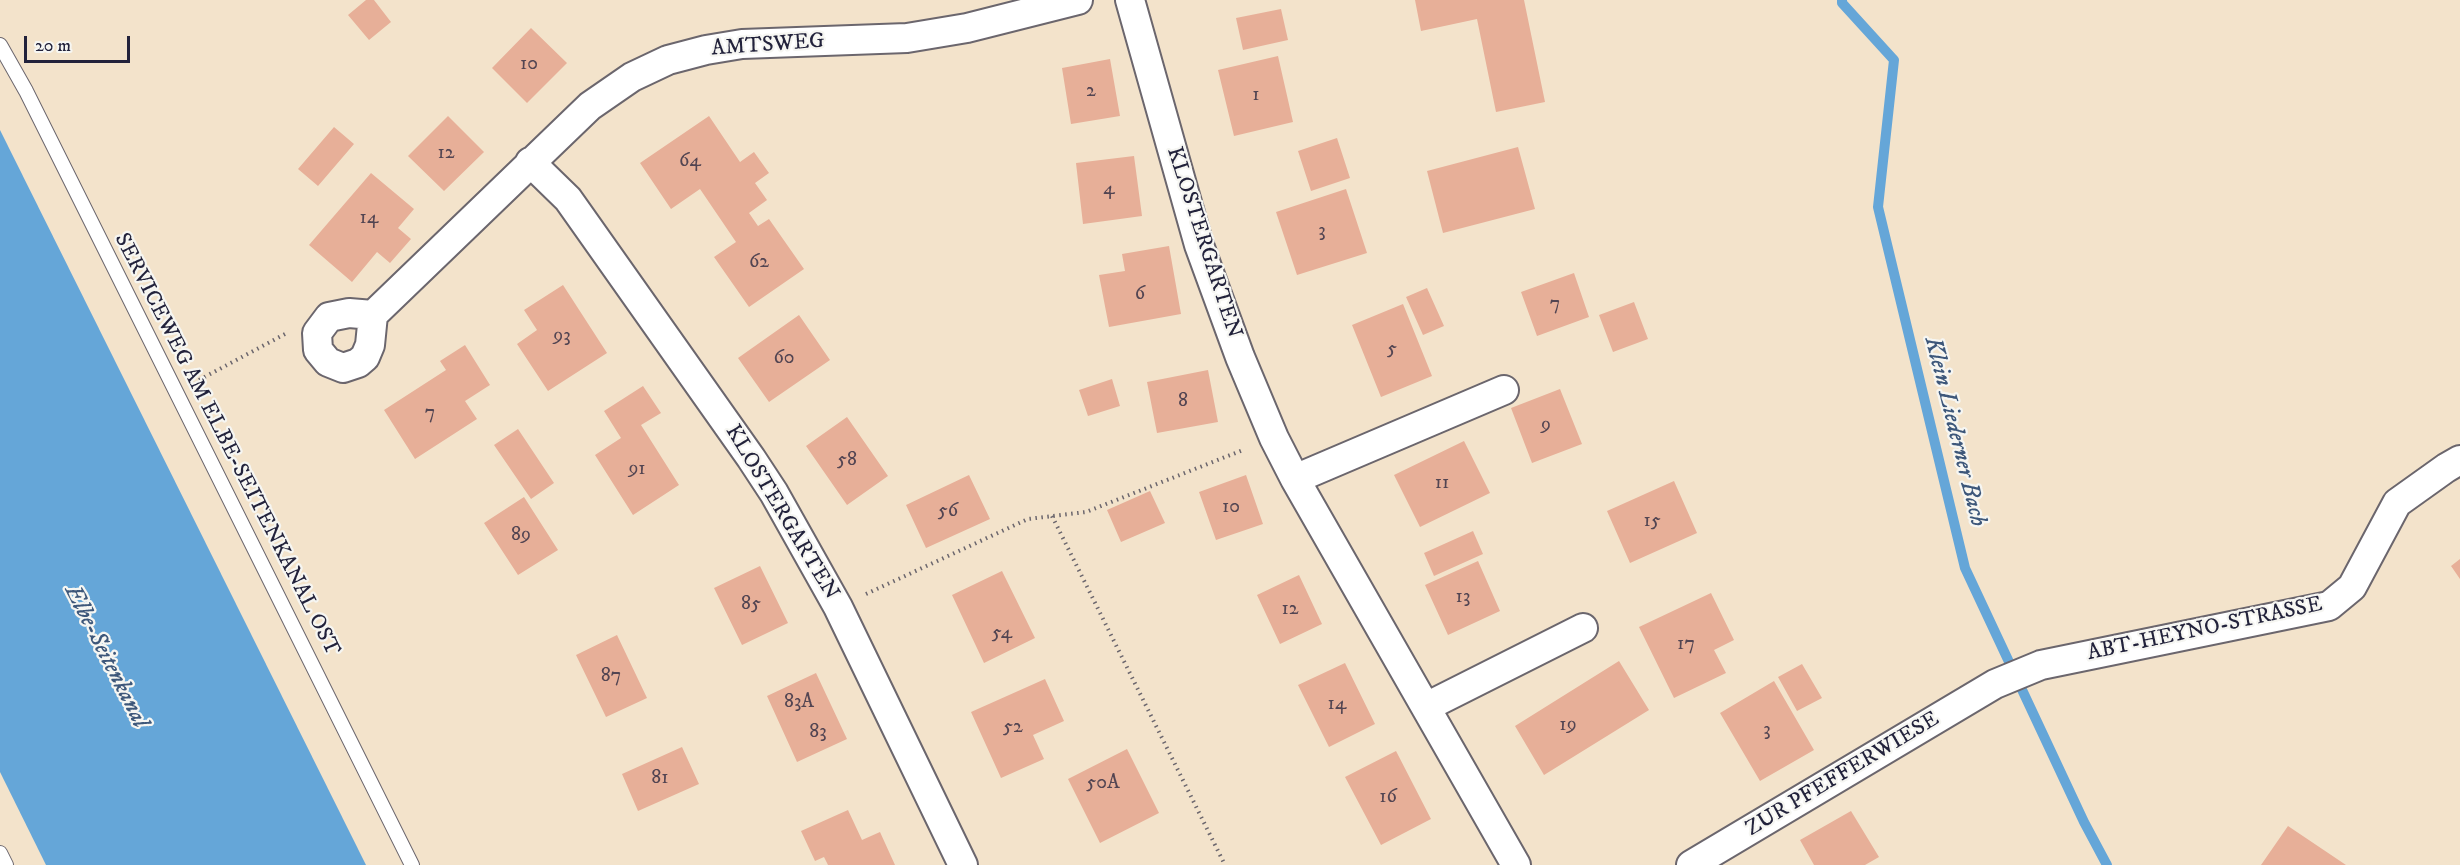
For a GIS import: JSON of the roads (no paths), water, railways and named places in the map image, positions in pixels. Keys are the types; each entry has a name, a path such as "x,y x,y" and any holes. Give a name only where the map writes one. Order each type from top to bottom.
{"street":[{"name":"AMTSWEG","path":"373,315 590,106 632,77 668,60 742,44 907,39 967,28 1078,0"},
{"name":"KLOSTERGARTEN","path":"1130,0 1199,245 1240,357 1274,438 1295,479 1516,865"},
{"name":"KLOSTERGARTEN","path":"530,162 568,199 774,493 838,607 963,865"},
{"path":"1295,479 1504,390"},
{"name":"ABT-HEYNO-STRASSE","path":"1995,684 2041,665 2329,606 2352,587 2397,503 2460,460"},
{"path":"1426,707 1583,628"},
{"name":"ZUR PFEFFERWIESE","path":"1692,865 1995,684"}],"lane":[{"name":"SERVICEWEG AM ELBE-SEITENKANAL OST","path":"0,45 26,91 412,865"},
{"path":"0,853 6,865"}],"water":[{"name":"Elbe-Seitenkanal","path":"0,130 366,865 46,865 0,772"}],"waterway":[{"name":"Klein Liederner Bach","path":"1842,0 1842,3 1894,60 1878,207 1965,568 2084,822 2107,865"}]}
